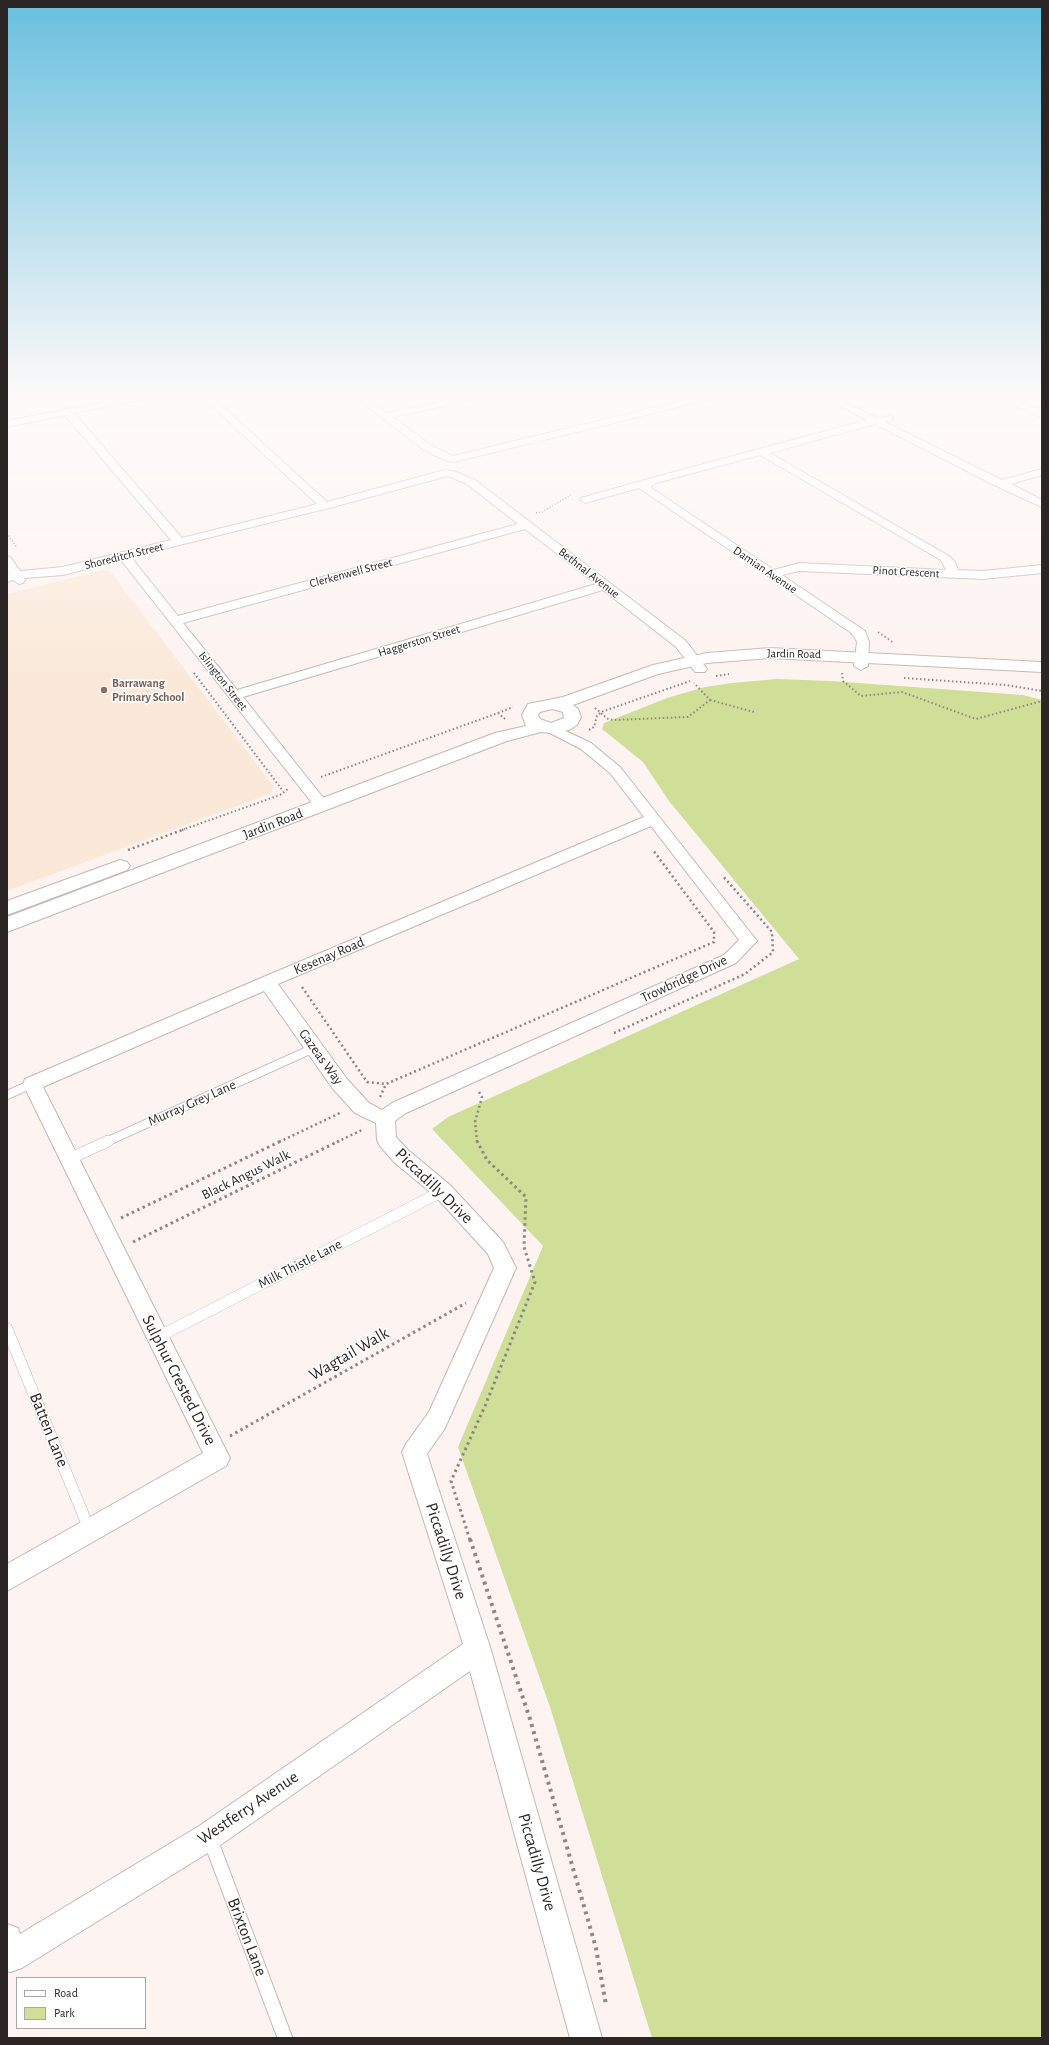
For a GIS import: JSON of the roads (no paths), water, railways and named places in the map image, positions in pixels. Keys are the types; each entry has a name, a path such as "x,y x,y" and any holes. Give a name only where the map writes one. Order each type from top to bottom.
{"street":[{"path":"133,488 180,542"},
{"path":"305,488 324,506"},
{"name":"Shoreditch Street","path":"12,579 51,576 63,571 391,488"},
{"name":"Bethnal Avenue","path":"479,488 681,644 699,673"},
{"path":"585,500 631,488"},
{"name":"Damian Avenue","path":"654,488 771,574 860,634 863,642 857,666"},
{"path":"824,488 944,558 949,562 953,574"},
{"path":"1009,488 1042,504"},
{"path":"1031,488 1042,494"},
{"name":"Clerkenwell Street","path":"175,621 527,525"},
{"name":"Islington Street","path":"124,556 317,800"},
{"path":"7,560 12,579"},
{"name":"Pinot Crescent","path":"771,574 799,568 983,576 1042,569"},
{"name":"Haggerston Street","path":"234,696 604,586"},
{"name":"Jardin Road","path":"541,722 539,706 567,701 653,670 699,673 744,664 786,662 1042,678"},
{"name":"Jardin Road","path":"857,666 1042,668"},
{"name":"Jardin Road","path":"7,925 462,740 511,724 541,722 583,730 591,704 616,694 684,672 699,673"},
{"path":"553,704 565,706 573,713 583,730"},
{"name":"Jardin Road","path":"7,908 541,722"},
{"name":"Trowbridge Drive","path":"372,1112 390,1114 399,1108 467,1077 730,959 749,941 583,730 541,722"},
{"name":"Kesenay Road","path":"32,1084 267,982 653,819"},
{"name":"Gazeas Way","path":"267,982 340,1084 372,1112"},
{"name":"Sulphur Crested Drive","path":"7,1578 218,1458 32,1084"},
{"name":"Piccadilly Drive","path":"372,1112 385,1126 388,1140 401,1156 443,1191 496,1248 505,1268 438,1420 414,1452 478,1650 586,2038"},
{"name":"Westferry Avenue","path":"8,1952 209,1836 478,1650"}],"lane":[{"name":"Murray Grey Lane","path":"69,1159 314,1048"},
{"name":"Kesenay Road","path":"7,1095 32,1084"},
{"name":"Milk Thistle Lane","path":"158,1337 443,1191"},
{"name":"Batten Lane","path":"7,1329 90,1531"},
{"name":"Brixton Lane","path":"209,1836 285,2038"}],"place":[{"name":"Barrawang Primary School","path":"104,690"}]}
